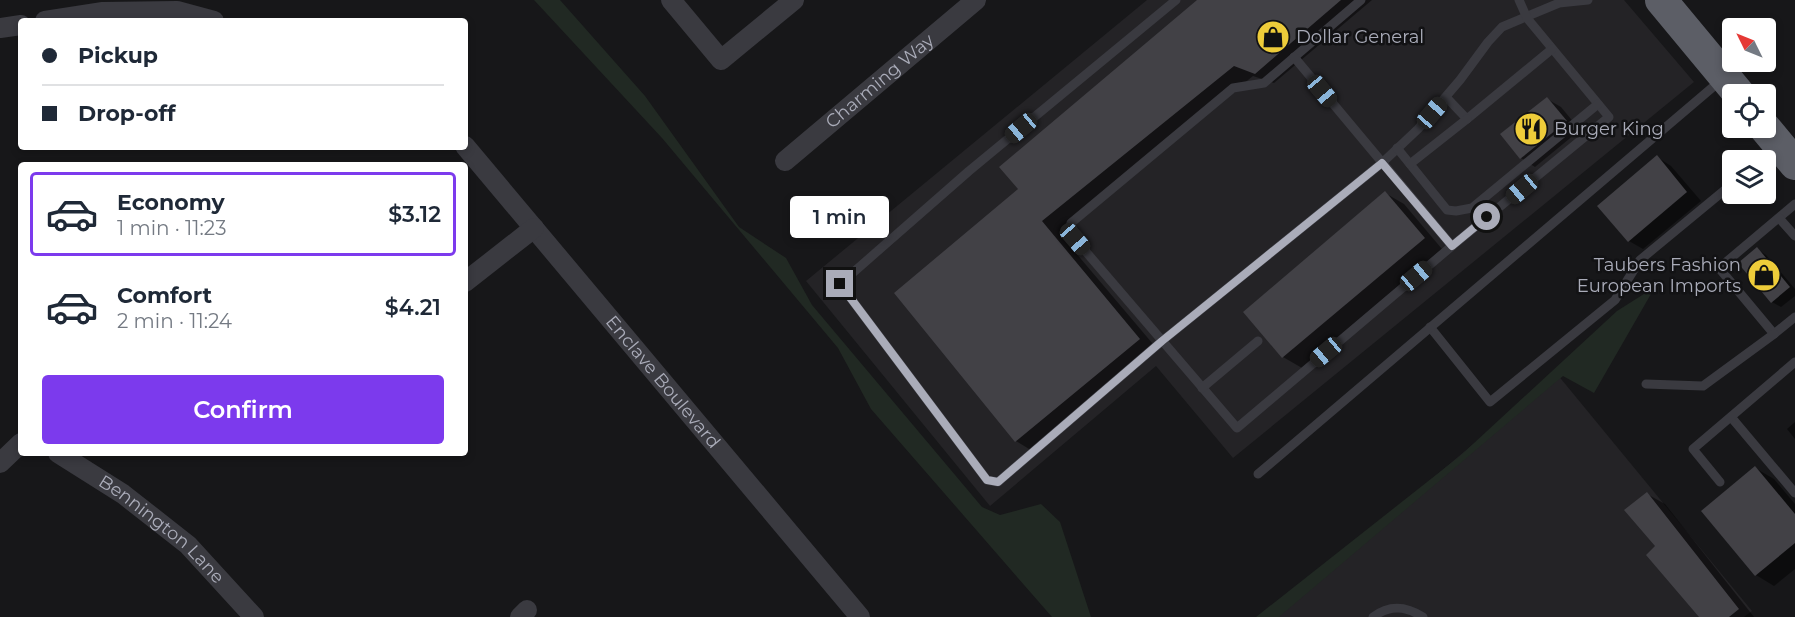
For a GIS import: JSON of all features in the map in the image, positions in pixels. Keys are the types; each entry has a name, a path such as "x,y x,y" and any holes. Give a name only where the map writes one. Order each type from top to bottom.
{"highway":[{"path":"1661,0 1730,84"}],"street":[{"path":"671,0 721,60 794,0"},
{"name":"Charming Way","path":"785,161 976,0"},
{"path":"64,18 103,12 177,11 203,18"},
{"path":"0,28 18,25"},
{"name":"Enclave Boulevard","path":"468,150 860,617"},
{"path":"468,280 534,228"},
{"path":"0,463 18,446"},
{"name":"Bennington Lane","path":"63,456 123,494 188,545 254,617"}],"lane":[{"path":"1176,0 969,171 840,284 987,480 998,482 1162,341 1382,163 1418,129 1502,27 1527,18 1560,1 1588,0"},
{"path":"1361,0 1264,82 1233,88 1071,223 1075,239 1237,428 1609,117 1527,18 1519,0"},
{"path":"1410,164 1552,49"},
{"path":"1294,57 1452,246"},
{"path":"1258,474 1430,327 1722,94"},
{"path":"1446,97 1467,119"},
{"path":"1397,148 1447,210 1472,208 1598,104"},
{"path":"1430,327 1490,402 1615,300 1640,260 1722,192"},
{"path":"1774,334 1719,268 1795,204"},
{"path":"1779,218 1795,236"},
{"path":"1646,384 1703,386 1795,317"},
{"path":"1202,387 1258,341"},
{"path":"1720,482 1693,449 1795,362"},
{"path":"1731,417 1795,493"},
{"path":"1373,617 1382,610 1394,607 1405,607 1423,617"}],"shaded area":[{"path":"534,0 560,0 645,96 739,227 786,258 812,305 982,507 1000,515 1041,504 1060,522 1091,617 1052,617 871,409 838,348 662,138"},
{"path":"1147,0 1624,0 1694,82 1233,458 1156,366 990,506 806,281"},
{"path":"1655,287 1594,393 1563,376 1279,617 1256,617 1460,456 1617,311"},
{"path":"1557,374 1752,611 1744,617 1267,617"}],"building":[{"path":"1197,0 1341,0 1255,74 1234,66 1042,221 1140,339 1015,442 894,293 1018,189 999,167"},
{"path":"1547,97 1567,121 1520,159 1500,134"},
{"path":"1657,155 1687,192 1628,242 1597,206"},
{"path":"1385,191 1425,238 1282,358 1243,312"},
{"name":"Taubers Fashion European Imports","path":"1757,247 1790,287 1771,303 1738,263"},
{"path":"1755,466 1795,514 1795,543 1755,576 1701,511"},
{"path":"1647,492 1739,609 1729,617 1699,617 1646,555 1655,546 1624,510"}],"place":[{"name":"Dollar General","path":"1273,37"},
{"name":"Burger King","path":"1531,129"},
{"name":"Taubers Fashion European Imports","path":"1764,275"}],"route":[{"path":"840,284 987,480 998,482 1162,341 1382,163 1452,246 1487,217"}]}
